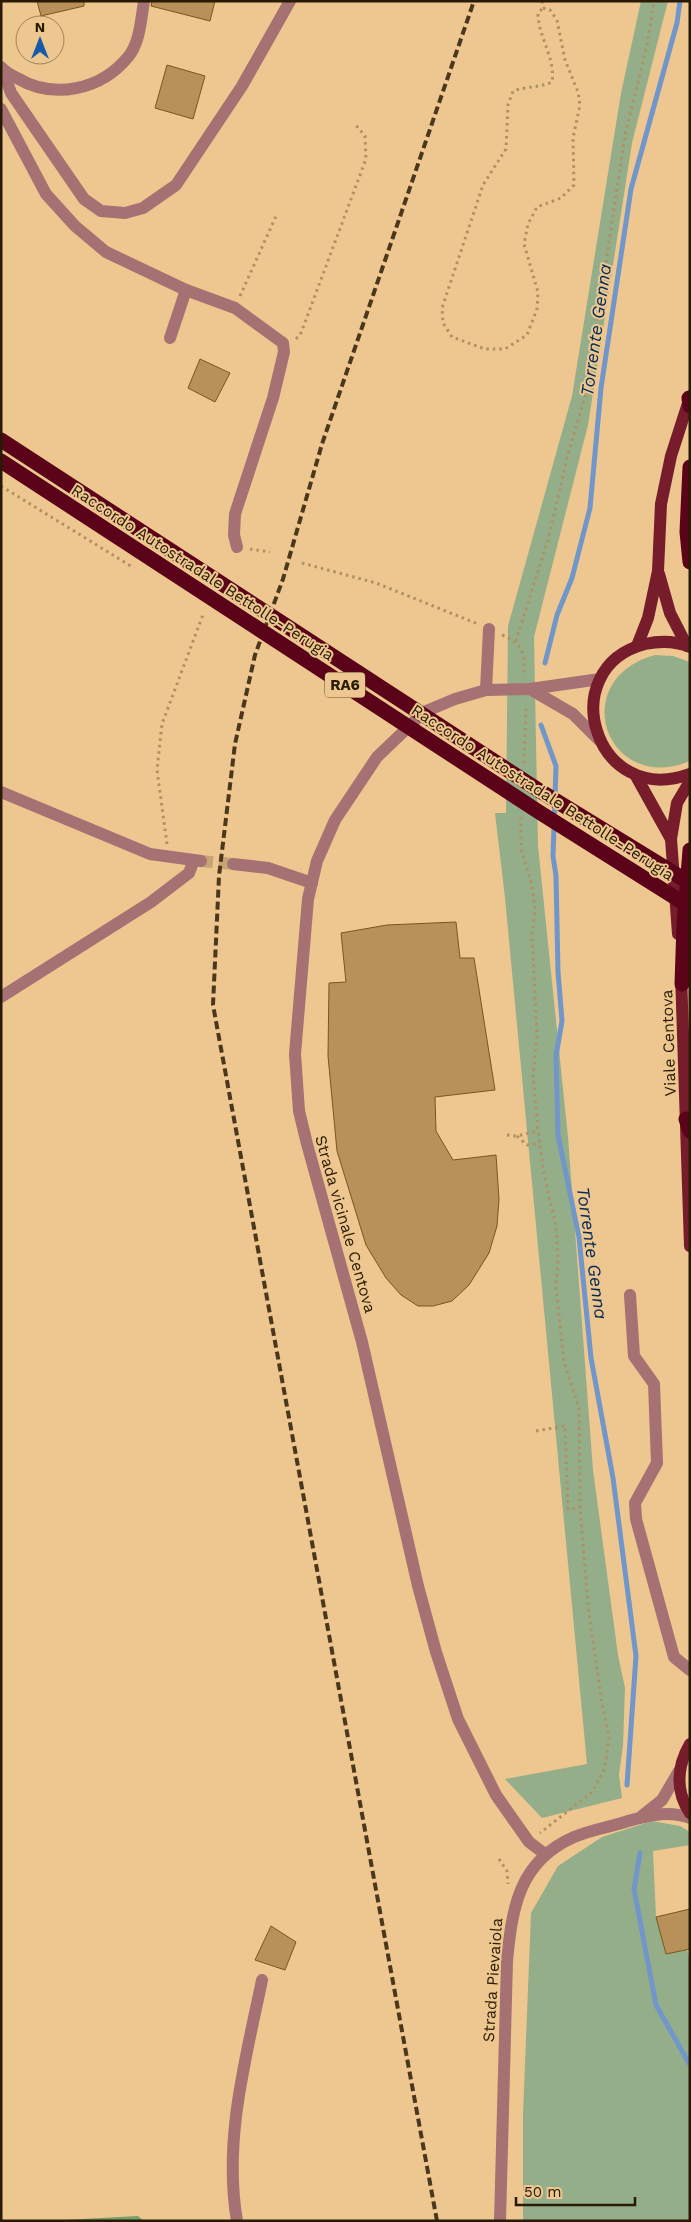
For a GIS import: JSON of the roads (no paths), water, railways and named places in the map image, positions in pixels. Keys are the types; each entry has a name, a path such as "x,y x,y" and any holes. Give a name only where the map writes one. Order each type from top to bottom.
{"highway":[{"path":"689,398 690,406"},
{"name":"RA6","path":"1,440 532,786 690,883"},
{"name":"Raccordo Autostradale Bettolle-Perugia","path":"1,461 523,801 690,907"},
{"path":"690,467 687,532 690,562"},
{"path":"685,993 684,925 690,850"}],"main road":[{"path":"637,646 648,618 658,571 661,504 671,456 689,398"},
{"path":"658,571 670,613 688,647"},
{"path":"688,647 670,642 653,642 637,646 622,654 610,665 600,679 593,699 593,720 599,740 614,761 636,776 656,780 676,779 690,774"},
{"path":"636,776 671,840"},
{"path":"671,840 676,803 690,781"},
{"name":"Viale Centova","path":"671,840 685,993 690,1246"},
{"path":"690,1744 683,1755 679,1771 679,1789 690,1813"}],"street":[{"path":"2,69 24,83 44,90 70,91 104,78 128,57 136,43 144,1"},
{"path":"2,69 10,93 84,199 101,211 125,213 143,208 176,185 242,86 290,1"},
{"path":"1,109 46,194 75,226 106,252 186,290 235,308 283,343 284,352 273,398 235,514 234,535 237,547"},
{"path":"170,338 186,290"},
{"path":"486,690 489,629"},
{"name":"Strada vicinale Centova","path":"545,1854 529,1842 496,1795 458,1719 436,1652 362,1342 299,1111 295,1054 308,899 317,861 334,820 377,757 424,712 455,699 486,690 530,689 600,679"},
{"path":"530,689 573,714 599,740"},
{"path":"1,792 150,854 198,861 189,873 150,902 1,997"},
{"path":"233,864 268,868 312,883"},
{"path":"630,1295 634,1356 654,1384 657,1463 635,1503 636,1519 674,1657 690,1670"},
{"path":"641,1817 662,1800 679,1771"},
{"path":"641,1817 664,1814 690,1818"},
{"name":"Strada Pievaiola","path":"500,2221 502,2077 509,1928 516,1900 526,1880 545,1854 574,1837 641,1817"},
{"path":"236,2221 234,2204 234,2142 238,2102 262,1980"}],"waterway":[{"name":"Torrente Genna","path":"545,663 557,615 572,578 590,508 601,388 631,189 677,23 680,1"},
{"name":"Torrente Genna","path":"541,725 556,766 553,856 556,876 558,972 562,1021 556,1056 558,1135 579,1237 591,1358 613,1478 636,1656 627,1785"},
{"name":"Torrente Genna","path":"640,1853 634,1889 656,2005 690,2065"}],"tunnel":[{"path":"201,861 233,864"}],"railway":[{"path":"437,2221 213,1005 219,876 235,744 255,655 283,579 322,444 474,1"}]}
